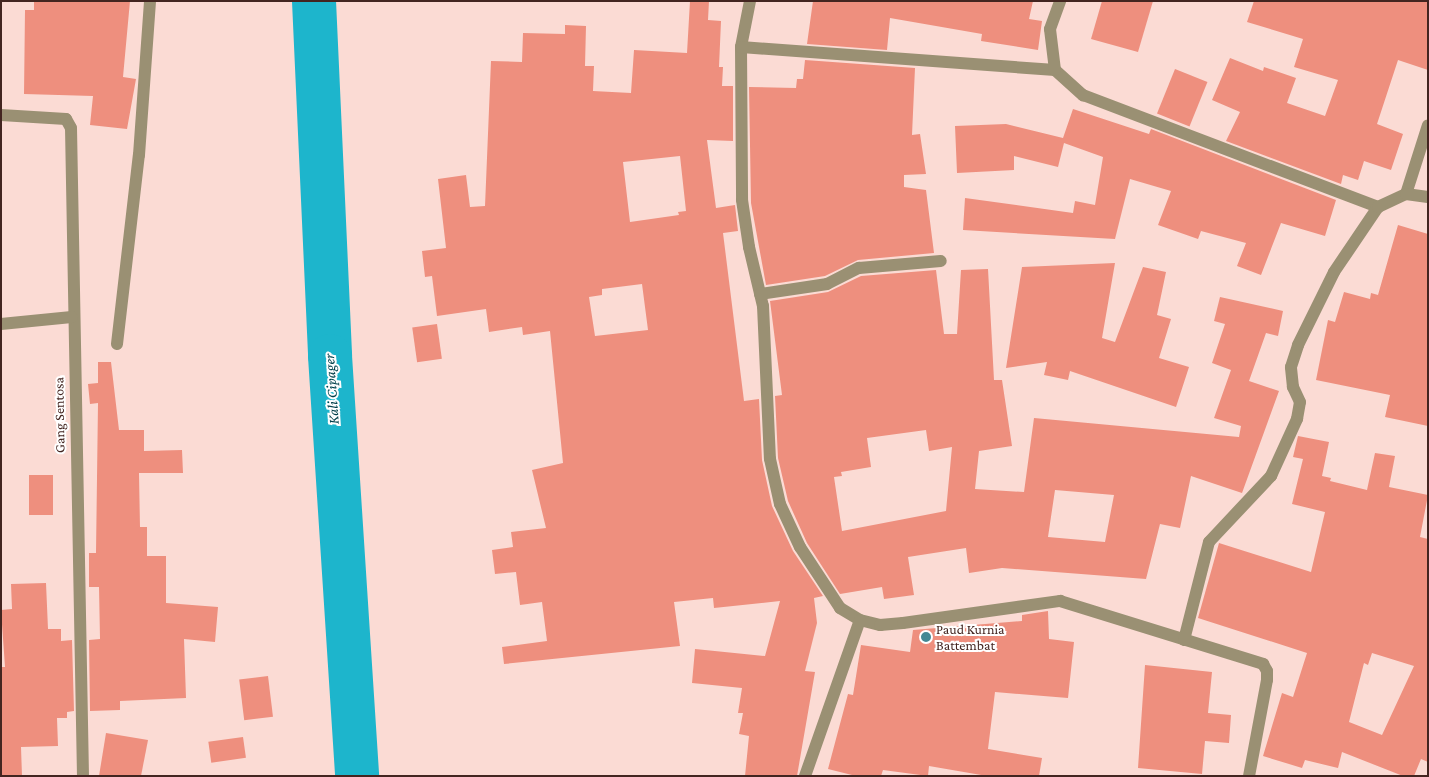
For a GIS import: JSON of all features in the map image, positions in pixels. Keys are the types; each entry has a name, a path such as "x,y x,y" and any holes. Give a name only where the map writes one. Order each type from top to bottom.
{"street":[{"path":"117,344 139,155 150,1"},
{"path":"750,1 741,47 742,200 760,294 770,459 780,504 800,546 840,608 860,620 880,625 903,623 1060,601 1266,667 1267,680 1249,776"},
{"path":"1055,70 1050,29 1060,1"},
{"path":"741,47 1055,70 1083,95 1378,207"},
{"name":"Gang Sentosa","path":"1,115 66,119 70,128 72,318 83,776"},
{"path":"1406,194 1428,125"},
{"path":"1184,640 1210,542 1271,476 1296,419 1300,402 1293,387 1292,367 1298,345 1339,263 1378,207 1406,194 1428,197"},
{"path":"760,294 827,284 859,268 942,261"},
{"path":"1,324 72,318"},
{"path":"805,776 860,620"}],"building":[{"path":"34,1 130,1 123,77 136,79 127,129 90,125 93,96 24,94 25,10 34,10"},
{"path":"690,1 709,1 708,20 721,21 719,67 723,67 722,86 733,86 733,141 707,140 716,208 735,205 738,231 723,233 744,401 759,399 762,460 772,506 793,551 823,596 814,598 817,623 805,671 815,672 797,776 745,776 749,736 739,734 743,713 738,713 742,688 692,683 695,649 765,656 780,601 714,608 713,598 674,602 680,646 504,664 502,647 547,641 542,602 520,605 516,572 495,574 492,550 513,547 511,532 546,528 532,470 563,463 550,331 523,335 522,327 489,332 486,309 437,316 432,276 425,277 422,251 446,248 438,179 466,175 470,207 485,206 491,61 522,62 523,33 565,34 565,25 586,26 585,66 594,66 593,91 631,93 634,50 687,53","holes":["680,156 686,211 678,212 679,215 630,222 623,162","642,284 648,330 595,336 589,297 602,295 602,289"]},
{"path":"813,1 1033,1 1029,19 1042,21 1038,50 981,41 982,34 890,18 887,50 807,44"},
{"path":"1102,1 1153,1 1138,52 1091,39"},
{"path":"1254,1 1428,1 1428,70 1398,60 1377,124 1403,134 1391,170 1364,161 1358,180 1343,175 1341,184 1226,141 1240,112 1212,100 1230,58 1263,71 1264,67 1296,78 1287,103 1325,116 1338,80 1294,67 1303,39 1247,22"},
{"path":"805,60 915,68 912,135 920,134 926,174 904,175 904,187 926,190 934,253 858,260 825,276 766,285 751,203 749,87 796,88 797,79 803,79"},
{"path":"1175,69 1207,82 1189,127 1157,114"},
{"path":"1073,109 1149,134 1151,129 1336,200 1325,236 1281,223 1261,275 1237,266 1246,243 1201,231 1198,239 1158,225 1171,191 1130,179 1115,239 963,230 965,198 1073,213 1075,201 1095,205 1103,157 1064,143 1058,167 1014,156 1014,170 957,173 955,126 1006,124 1063,138"},
{"path":"1398,225 1428,234 1428,426 1385,417 1390,395 1316,380 1328,320 1335,322 1344,292 1370,299 1371,293 1378,295"},
{"path":"1115,263 1102,338 1115,342 1143,267 1166,272 1157,315 1171,319 1159,358 1189,367 1176,407 1070,371 1068,380 1044,375 1047,362 1006,368 1022,267"},
{"path":"988,269 994,380 1002,380 1012,446 979,451 975,489 1024,492 1034,418 1239,437 1241,426 1214,418 1231,370 1212,363 1225,324 1214,321 1220,297 1283,311 1278,336 1266,333 1249,381 1279,391 1242,493 1191,476 1180,528 1160,524 1146,579 1002,568 969,573 966,548 908,557 914,595 884,599 882,587 840,594 807,543 788,501 778,458 775,396 782,395 770,301 828,292 861,276 936,270 944,334 957,334 961,270","holes":["926,430 929,451 952,447 946,511 842,531 834,477 842,476 841,472 871,467 867,438","1055,490 1114,495 1105,542 1048,537"]},
{"path":"437,324 442,359 417,362 412,327"},
{"path":"98,362 111,362 119,430 144,430 144,451 182,450 183,473 139,473 140,527 147,527 147,556 166,556 166,603 218,607 215,642 184,639 186,698 120,701 120,710 90,711 89,640 100,639 99,587 89,587 89,553 96,553 98,403 90,404 88,384 98,383"},
{"path":"1298,436 1329,442 1322,476 1331,478 1330,481 1367,490 1375,453 1395,456 1389,487 1428,495 1420,537 1428,539 1428,762 1421,759 1414,776 1403,776 1342,752 1338,768 1305,760 1302,768 1263,756 1282,693 1293,697 1307,653 1198,618 1219,543 1311,572 1325,512 1292,504 1303,459 1293,457","holes":["1372,653 1414,666 1382,735 1349,722 1364,663 1368,665"]},
{"path":"29,475 53,475 53,515 29,515"},
{"path":"46,583 48,629 61,629 61,641 72,640 74,711 67,712 67,718 57,718 58,746 21,747 22,776 1,776 1,667 5,667 1,610 12,609 11,584"},
{"path":"1048,611 1049,639 1074,642 1068,698 995,692 988,749 1042,758 1039,776 987,776 929,766 928,776 883,770 881,776 856,776 828,769 848,694 853,695 861,645 910,652 913,630 1022,621 1022,615"},
{"path":"1145,665 1212,672 1208,713 1231,715 1229,743 1205,741 1202,774 1138,768"},
{"path":"268,676 273,717 244,720 239,680"},
{"path":"106,733 148,740 141,776 99,776"},
{"path":"243,737 246,758 211,763 208,742"}],"waterway":[{"name":"Kali Cipager","path":"314,1 330,356 357,776"}],"place":[{"name":"Paud Kurnia Battembat","path":"926,637"}]}
